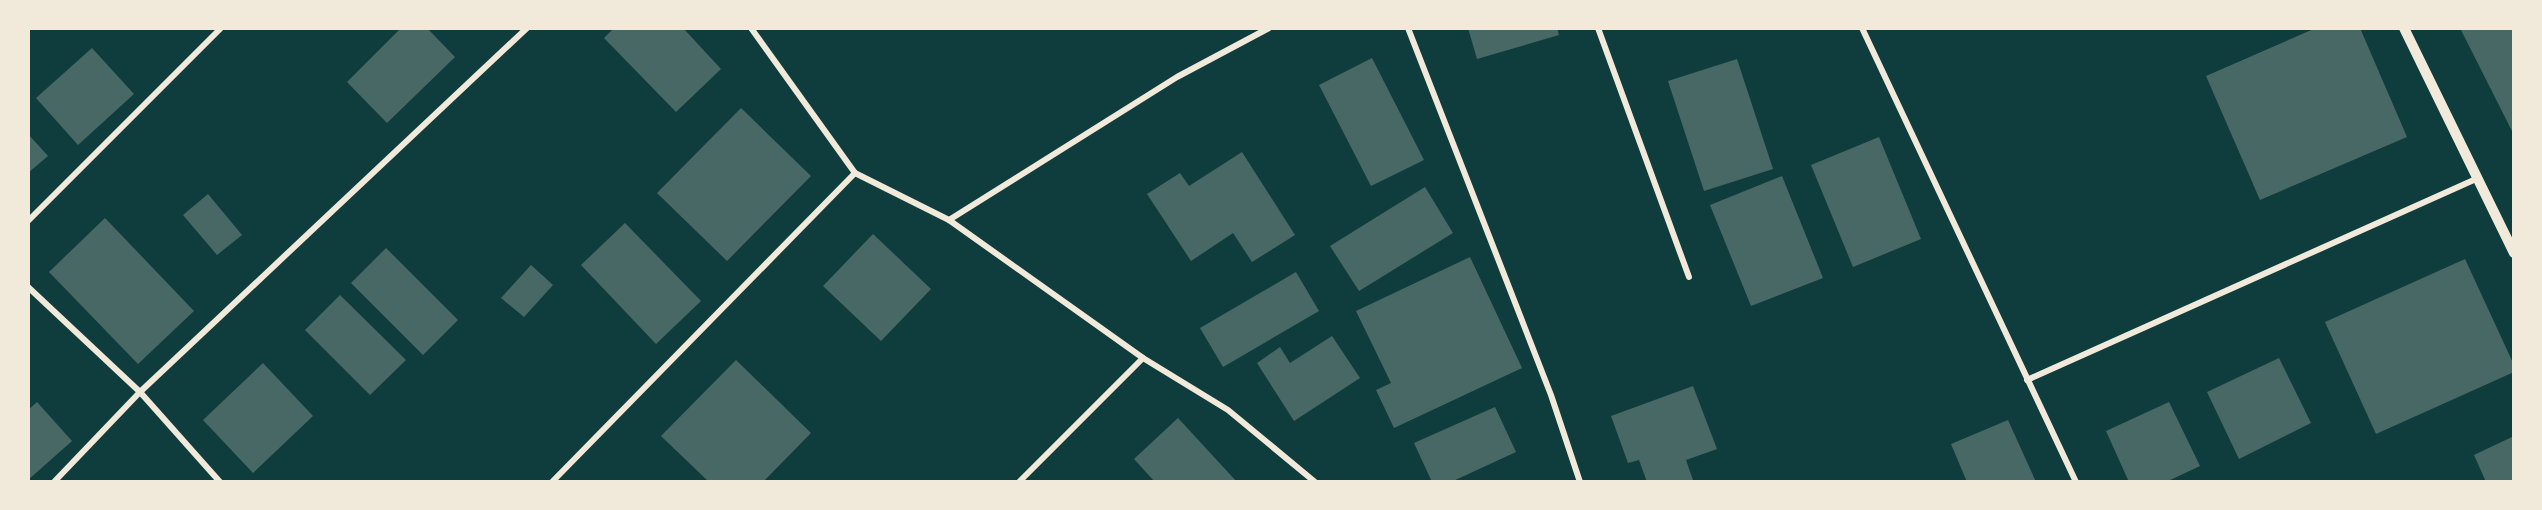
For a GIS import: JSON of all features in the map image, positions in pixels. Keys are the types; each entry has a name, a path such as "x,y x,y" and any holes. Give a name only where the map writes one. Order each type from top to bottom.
{"street":[{"path":"28,221 221,28"},
{"path":"54,482 140,392 527,28"},
{"path":"752,28 855,173 949,220 1143,358 1228,410 1315,482"},
{"path":"949,220 1177,77 1269,28"},
{"path":"1408,28 1551,395 1580,482"},
{"path":"1598,28 1689,277"},
{"path":"1862,28 2076,482"},
{"path":"2404,28 2514,253"},
{"path":"552,482 855,173"},
{"path":"2027,380 2476,179"},
{"path":"28,287 140,392 220,482"},
{"path":"1019,482 1143,358"}],"building":[{"path":"401,28 427,28 455,57 387,123 347,82"},
{"path":"614,28 683,28 721,69 676,112 604,38"},
{"path":"1468,28 1557,28 1559,35 1477,59"},
{"path":"2316,28 2360,28 2407,137 2260,200 2206,76"},
{"path":"2460,28 2514,28 2514,135"},
{"path":"92,48 134,94 78,145 36,98"},
{"path":"1372,58 1424,160 1371,186 1319,85"},
{"path":"1737,59 1773,169 1704,191 1668,81"},
{"path":"741,108 811,176 727,261 657,193"},
{"path":"28,134 48,156 28,173"},
{"path":"1879,137 1921,239 1853,267 1811,165"},
{"path":"1242,152 1295,235 1252,262 1233,233 1191,261 1147,194 1180,173 1189,186"},
{"path":"1782,176 1823,278 1751,306 1710,205"},
{"path":"1425,187 1453,233 1359,291 1330,246"},
{"path":"208,194 242,235 217,255 183,215"},
{"path":"105,218 194,311 138,364 49,272"},
{"path":"625,223 701,301 656,344 581,265"},
{"path":"873,234 931,289 881,341 823,286"},
{"path":"386,248 458,320 423,355 351,283"},
{"path":"1470,257 1522,368 1394,428 1376,390 1391,383 1356,311"},
{"path":"2465,259 2514,365 2514,372 2376,434 2325,322"},
{"path":"531,265 553,285 524,317 501,298"},
{"path":"1296,272 1319,311 1223,367 1200,328"},
{"path":"340,295 406,360 370,395 305,330"},
{"path":"1332,336 1360,378 1294,421 1257,363 1280,347 1290,363"},
{"path":"2279,358 2311,423 2239,459 2207,392"},
{"path":"736,360 811,433 763,482 709,482 661,436"},
{"path":"263,363 313,416 253,473 203,420"},
{"path":"1693,386 1717,449 1686,460 1693,480 1647,482 1639,460 1628,463 1611,416"},
{"path":"37,402 72,441 28,480 28,410"},
{"path":"2169,402 2200,466 2166,482 2129,482 2106,431"},
{"path":"1495,407 1516,452 1451,482 1432,482 1414,443"},
{"path":"1178,418 1237,482 1155,482 1134,459"},
{"path":"2008,420 2036,482 1967,482 1951,444"},
{"path":"2514,436 2514,482 2486,482 2474,455"}]}
